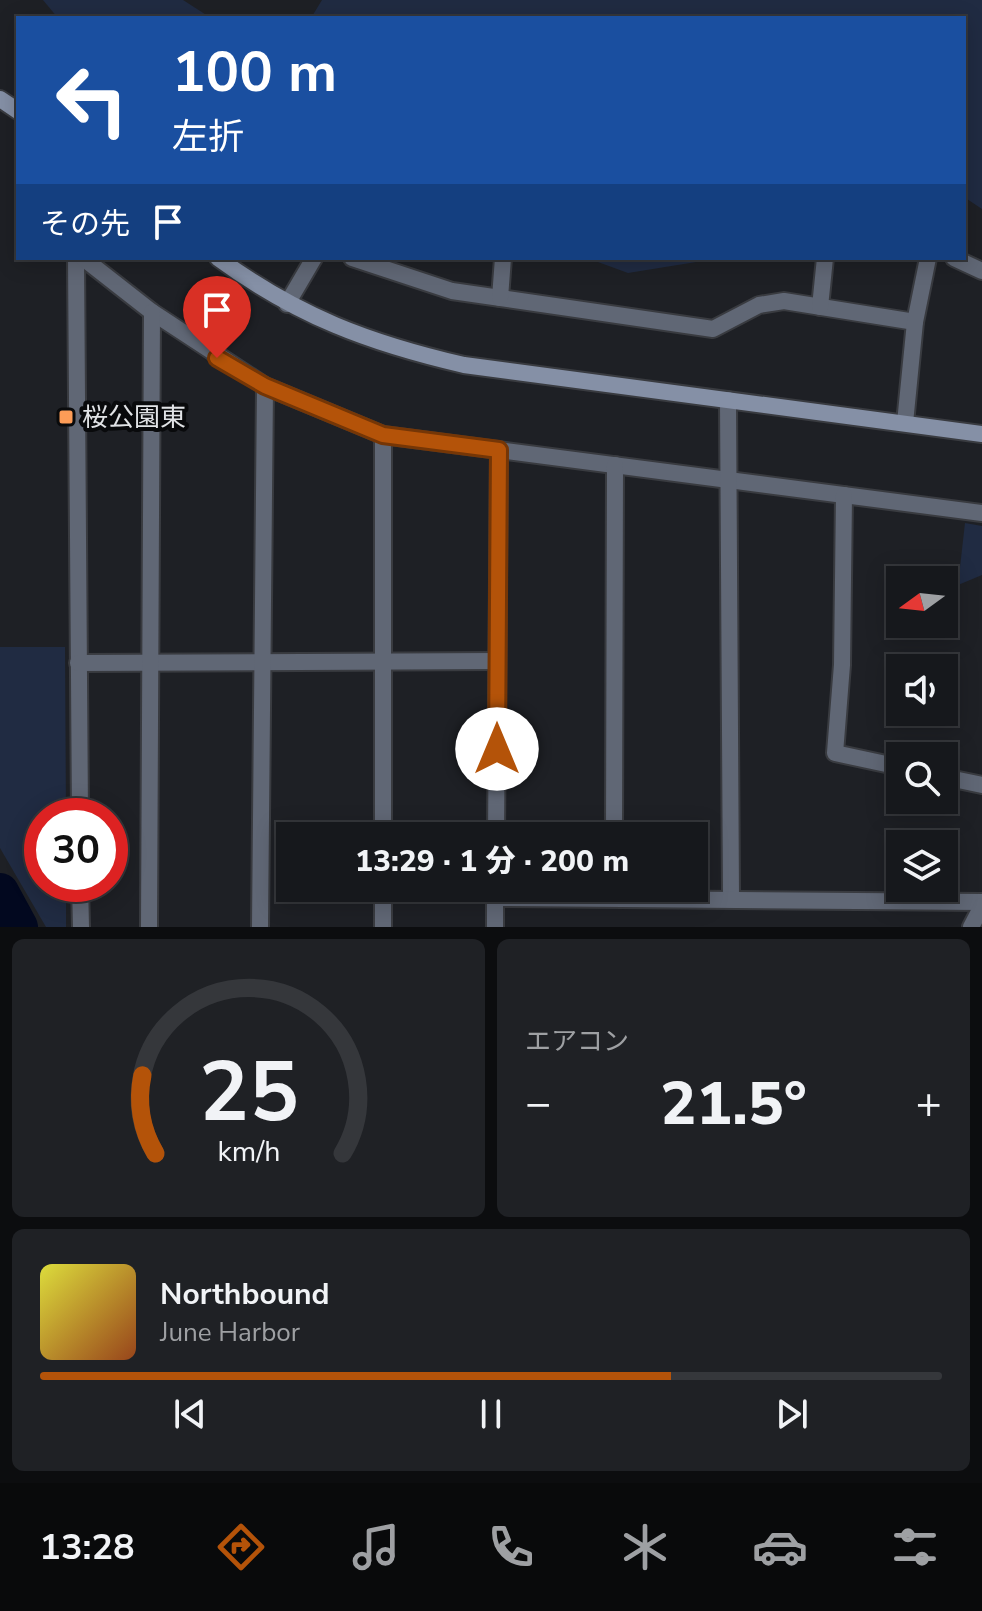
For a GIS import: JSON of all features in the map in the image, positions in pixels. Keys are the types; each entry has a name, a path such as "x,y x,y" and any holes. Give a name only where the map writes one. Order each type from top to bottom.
{"street":[{"path":"76,260 80,798"},
{"path":"86,260 152,312 265,386 383,435 982,513"},
{"path":"221,260 287,304 341,331 394,349 450,362 982,434"},
{"path":"287,304 313,260"},
{"path":"358,260 452,291 713,329 759,305 784,301 915,322"},
{"path":"500,298 503,260"},
{"path":"820,307 825,260"},
{"path":"905,423 915,322 928,260"},
{"path":"958,260 982,271"},
{"path":"149,927 152,312"},
{"path":"260,927 265,386"},
{"path":"728,400 731,897"},
{"path":"383,435 383,822"},
{"path":"496,822 499,450"},
{"path":"614,822 615,465"},
{"path":"844,495 842,665 835,753 886,764"},
{"path":"78,663 497,661"},
{"path":"958,780 982,785"},
{"path":"708,896 982,904 971,927"},
{"path":"80,902 81,927"},
{"path":"383,902 383,927"},
{"path":"495,902 495,927"}],"shaded area":[{"path":"43,0 183,0 208,16 56,16"},
{"path":"322,0 982,0 982,209 966,198 966,16 312,16"},
{"path":"592,260 709,260 628,273"},
{"path":"965,523 982,526 982,575 958,585"},
{"path":"0,647 65,647 66,798 24,798 24,889 0,848"},
{"path":"31,902 66,902 66,927 46,927"}],"waterway":[{"path":"0,892 19,927"}],"place":[{"name":"桜公園東","path":"66,417"}],"route":[{"path":"217,358 265,386 383,435 499,450 497,749"}]}
